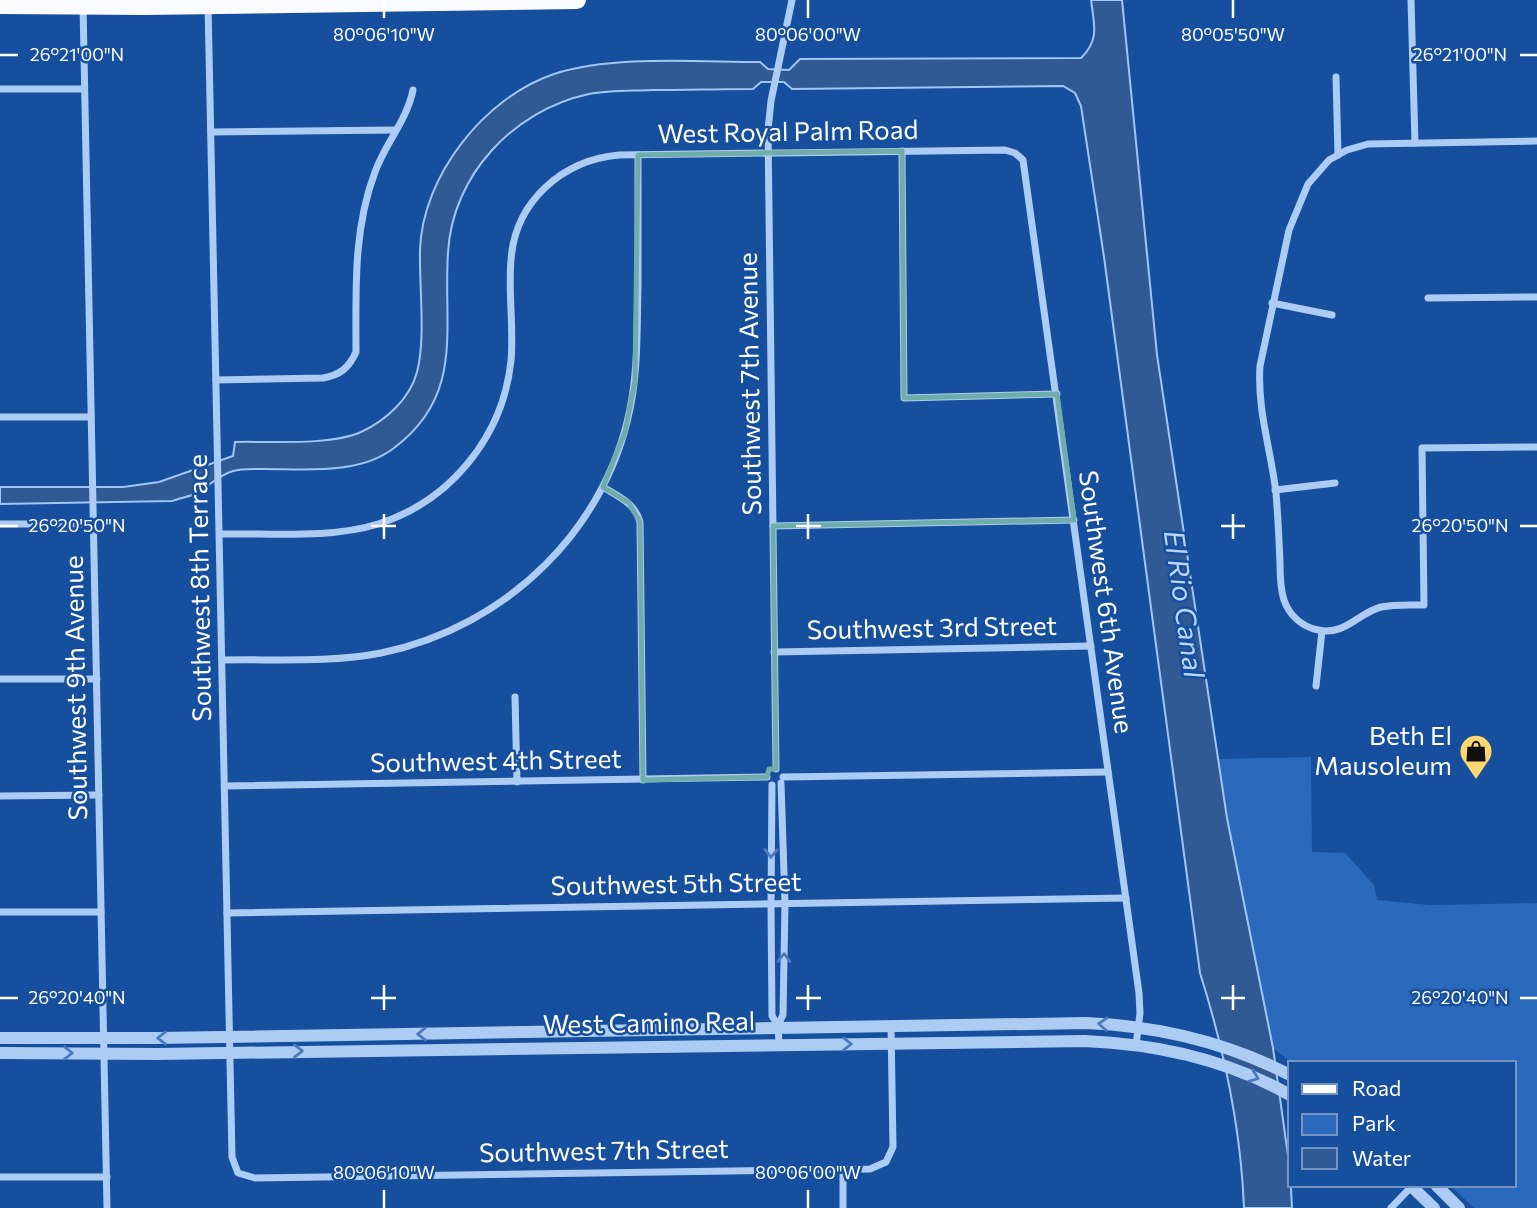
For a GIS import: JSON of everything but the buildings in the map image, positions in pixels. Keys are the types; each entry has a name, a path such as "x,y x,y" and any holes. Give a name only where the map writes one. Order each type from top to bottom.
{"main road":[{"path":"0,5 577,0"}],"street":[{"name":"Southwest 7th Avenue","path":"776,769 768,153 771,101 792,0"},
{"path":"1411,0 1415,143"},
{"name":"Southwest 9th Avenue","path":"83,3 107,1208"},
{"name":"Southwest 8th Terrace","path":"208,3 232,1157 238,1173"},
{"path":"1336,77 1338,155"},
{"path":"0,89 84,89"},
{"path":"216,380 323,378 344,371 352,362 356,352 358,244 362,215 375,170 410,104 413,90"},
{"path":"211,132 395,130"},
{"path":"1537,141 1368,144 1338,155 1321,167 1303,194 1283,250 1260,366 1259,385 1275,490 1283,600 1294,617 1303,624 1322,631 1343,629 1381,607 1424,605 1422,448 1537,447"},
{"name":"West Royal Palm Road","path":"220,534 336,532 377,524 416,507 458,475 484,441 502,402 510,361 511,260 514,240 526,211 552,180 589,160 638,155 1005,150 1015,153 1024,164"},
{"path":"902,151 904,398 1057,394"},
{"path":"222,660 358,656 408,646 456,629 492,609 540,571 574,532 603,487 625,432 635,381 638,155"},
{"name":"Southwest 6th Avenue","path":"1024,164 1140,1005 1136,1045"},
{"path":"1428,298 1537,297"},
{"path":"1272,303 1332,315"},
{"path":"0,417 91,417"},
{"path":"1275,490 1335,483"},
{"path":"603,487 629,503 637,512 640,522 643,780"},
{"path":"773,526 1074,520"},
{"path":"0,524 93,524"},
{"path":"1316,686 1322,631"},
{"name":"Southwest 3rd Street","path":"774,652 1091,646"},
{"path":"0,679 97,679"},
{"path":"515,697 517,782"},
{"path":"779,1044 778,1027 772,1016 771,905 779,781 781,772 776,769 769,772 767,777 779,781 1108,772"},
{"name":"Southwest 4th Street","path":"225,786 767,777"},
{"path":"778,1027 783,1015 785,904 779,781"},
{"path":"0,796 99,795"},
{"name":"Southwest 5th Street","path":"227,912 1126,898"},
{"path":"0,912 101,912"},
{"name":"West Camino Real","path":"0,1038 230,1037 1077,1023 1138,1027 1178,1034 1250,1056 1287,1073"},
{"path":"891,1026 891,1044"},
{"path":"491,1033 491,1048"},
{"name":"West Camino Real","path":"0,1053 1085,1041 1136,1045 1198,1057 1288,1094"},
{"name":"Southwest 7th Street","path":"238,1173 255,1178 870,1169 886,1162 893,1146 891,1044"},
{"path":"1198,1057 1208,1048 1218,1045"},
{"path":"843,1169 844,1208"},
{"path":"0,1177 107,1177"},
{"path":"1391,1208 1411,1187"},
{"path":"1413,1187 1434,1208"},
{"path":"1438,1187 1459,1208"}],"highlighted area":[{"path":"902,151 904,398 1057,394 1074,520 773,526 776,769 769,769 767,777 643,780 640,522 629,503 603,487 625,432 635,381 638,155"}],"green space":[{"path":"1311,757 1312,852 1345,853 1374,885 1377,900 1429,905 1537,903 1537,1208 1474,1208 1452,1187 1516,1187 1516,1061 1289,1061 1273,1048 1227,818 1218,759"}],"water":[{"name":"El Rio Canal","path":"1091,0 1122,0 1157,355 1227,818 1273,1048 1288,1156 1288,1187 1291,1187 1292,1208 1244,1208 1230,1089 1200,973 1104,257 1081,106 1075,93 1063,86 792,89 784,82 761,82 753,89 613,91 589,94 562,102 512,131 492,150 461,198 452,224 448,253 446,359 441,383 432,406 416,427 394,448 380,457 349,467 237,470 223,475 197,493 172,501 0,504 0,487 123,487 159,482 233,456 235,442 333,439 361,432 379,422 403,400 417,372 422,328 420,250 432,195 445,168 482,120 504,101 529,85 554,74 577,68 628,62 760,62 768,69 789,70 800,59 1081,58 1091,45 1094,24"}],"place":[{"name":"Beth El Mausoleum","path":"1476,781"}]}
